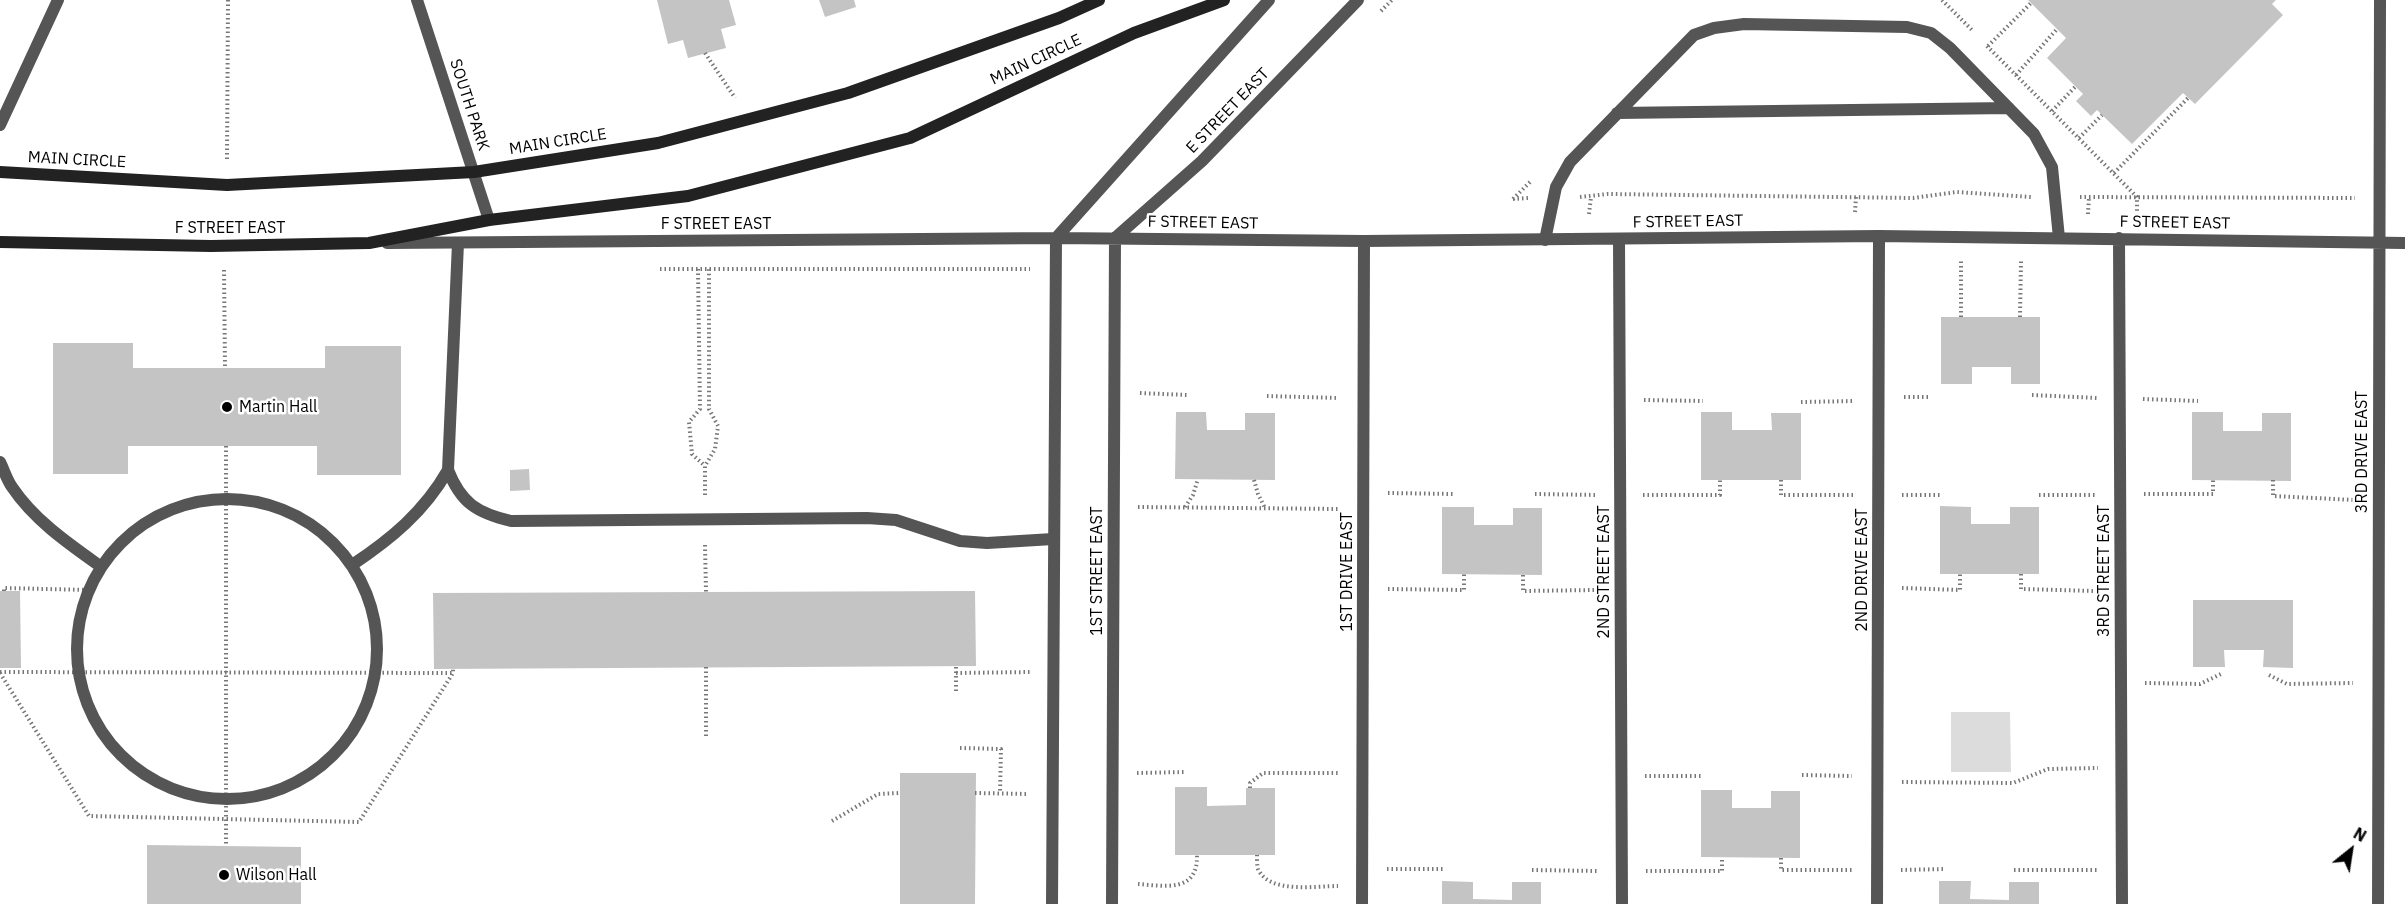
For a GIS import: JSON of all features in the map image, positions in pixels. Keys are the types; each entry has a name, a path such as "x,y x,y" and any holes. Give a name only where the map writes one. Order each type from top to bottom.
{"street":[{"path":"0,125 58,0"},
{"name":"SOUTH PARK","path":"417,0 489,220"},
{"name":"MAIN CIRCLE","path":"0,172 226,185 474,172 658,143 848,93 1059,18 1099,0"},
{"name":"MAIN CIRCLE","path":"369,243 489,220 688,196 910,138 1134,33 1224,0"},
{"path":"1052,904 1056,238 1269,0"},
{"name":"E STREET EAST","path":"1115,238 1202,161 1358,0"},
{"name":"3RD DRIVE EAST","path":"2378,904 2380,0"},
{"path":"1545,240 1556,188 1570,162 1694,35 1714,28 1744,24 1906,27 1931,33 2034,134 2052,167 2059,238"},
{"path":"1617,113 2009,108"},
{"name":"F STREET EAST","path":"0,242 211,246 1056,238 1364,241 1880,236 2405,243"},
{"name":"2ND DRIVE EAST","path":"1877,904 1880,236"},
{"name":"1ST STREET EAST","path":"1113,904 1115,238"},
{"name":"3RD STREET EAST","path":"2119,238 2122,904"},
{"name":"2ND STREET EAST","path":"1618,239 1622,904"},
{"name":"1ST DRIVE EAST","path":"1362,904 1364,241"},
{"path":"458,243 448,470 454,486 466,501 487,515 511,521 867,518 896,520 960,541 987,543 1053,539"},
{"path":"0,462 12,487 35,515 69,544 100,566"},
{"path":"352,565 388,541 413,518 435,493 448,470"},
{"path":"226,498 263,502 298,516 328,537 352,565 371,604 378,646 375,673 373,689 356,728 328,762 292,785 250,798 207,798 165,786 129,763 100,730 82,691 76,648 82,606 100,566 125,538 154,517 188,503 226,498"}],"path":[{"path":"226,185 228,0"},
{"path":"1988,46 2031,3"},
{"path":"2016,75 2057,29"},
{"path":"705,53 749,119"},
{"path":"2052,111 2075,87"},
{"path":"2114,173 2188,98"},
{"path":"2079,138 2102,115"},
{"path":"1513,199 1608,194 1913,198 1957,192 2019,197 2379,198"},
{"path":"1961,237 1961,317"},
{"path":"2020,317 2022,237"},
{"path":"224,269 225,368"},
{"path":"698,269 700,409 690,422 692,454 705,466 715,449 718,426 709,409 709,269"},
{"path":"1114,392 1187,394"},
{"path":"2032,395 2198,401"},
{"path":"1267,396 1364,398"},
{"path":"1620,400 1703,401"},
{"path":"1801,402 1879,400"},
{"path":"700,409 709,409"},
{"path":"226,446 226,846"},
{"path":"1185,507 1193,495 1198,479"},
{"path":"1254,480 1258,494 1266,508"},
{"path":"1535,494 1720,495 1720,480"},
{"path":"1781,480 1782,495 1942,495"},
{"path":"2039,495 2213,494 2213,480"},
{"path":"2273,480 2272,496 2378,501"},
{"path":"1363,493 1454,494"},
{"path":"1114,506 1363,510"},
{"path":"1363,589 1464,590 1464,574"},
{"path":"1878,587 1960,590 1960,574"},
{"path":"2021,574 2021,589 2121,591"},
{"path":"1523,575 1523,591 1620,590"},
{"path":"3,591 4,588 90,590"},
{"path":"956,666 956,690"},
{"path":"706,667 706,739"},
{"path":"453,671 359,822 89,816 0,672 375,673 453,671"},
{"path":"956,673 1053,672"},
{"path":"2121,682 2200,684 2223,673"},
{"path":"2269,675 2287,684 2378,682"},
{"path":"960,748 1001,749 1000,793"},
{"path":"1802,775 2013,783 2048,769 2121,767"},
{"path":"1113,773 1185,772"},
{"path":"1250,788 1250,783 1263,773 1363,773"},
{"path":"1622,776 1702,776"},
{"path":"832,821 878,794 900,793"},
{"path":"975,794 1052,794"},
{"path":"1113,883 1174,886 1189,880 1197,867 1197,855"},
{"path":"1257,855 1258,869 1268,882 1285,886 1362,886"},
{"path":"1532,870 1722,871 1722,857"},
{"path":"1781,858 1781,870 1946,870"},
{"path":"1363,869 1444,869"},
{"path":"2014,870 2122,870"}],"shaded area":[{"path":"1951,712 2010,712 2011,772 1951,772"}],"building":[{"path":"657,0 729,0 736,25 721,29 726,48 688,58 683,40 668,44"},
{"path":"819,0 854,0 856,7 825,17"},
{"path":"2028,0 2276,0 2272,4 2283,15 2195,104 2183,93 2132,144 2097,110 2091,116 2076,101 2083,94 2047,58 2066,38"},
{"path":"1941,317 2040,317 2040,384 2011,384 2011,367 1972,367 1972,384 1941,384"},
{"name":"Martin Hall","path":"53,343 133,343 133,368 325,368 325,346 401,346 401,475 317,475 317,446 128,446 128,474 53,474"},
{"path":"1176,412 1206,412 1207,430 1245,430 1245,413 1275,413 1275,480 1175,479"},
{"path":"1701,412 1732,412 1732,430 1772,430 1771,413 1801,413 1801,480 1701,480"},
{"path":"2192,412 2223,412 2223,431 2262,431 2262,413 2291,413 2291,481 2192,480"},
{"path":"529,469 530,490 510,491 510,470"},
{"path":"1940,506 1971,507 1971,524 2010,524 2010,507 2039,507 2039,574 1940,574"},
{"path":"1442,507 1474,507 1474,525 1513,525 1513,508 1542,508 1542,575 1442,574"},
{"path":"0,591 20,591 21,668 0,668"},
{"path":"975,591 976,666 434,669 433,593"},
{"path":"2193,600 2293,600 2293,668 2263,667 2264,650 2224,650 2225,667 2193,667"},
{"path":"900,773 976,773 975,904 900,904"},
{"path":"1175,787 1207,787 1207,806 1246,805 1246,788 1275,788 1275,855 1175,855"},
{"path":"1701,790 1732,790 1732,808 1771,808 1771,791 1800,791 1800,858 1701,857"},
{"name":"Wilson Hall","path":"147,845 301,847 301,904 147,904"},
{"path":"1442,881 1473,882 1473,899 1512,900 1512,882 1541,882 1541,904 1442,904"},
{"path":"1939,881 1971,881 1970,899 2009,900 2009,882 2039,882 2039,904 1939,904"}],"place":[{"name":"Martin Hall","path":"227,407"},
{"name":"Wilson Hall","path":"224,875"}]}
